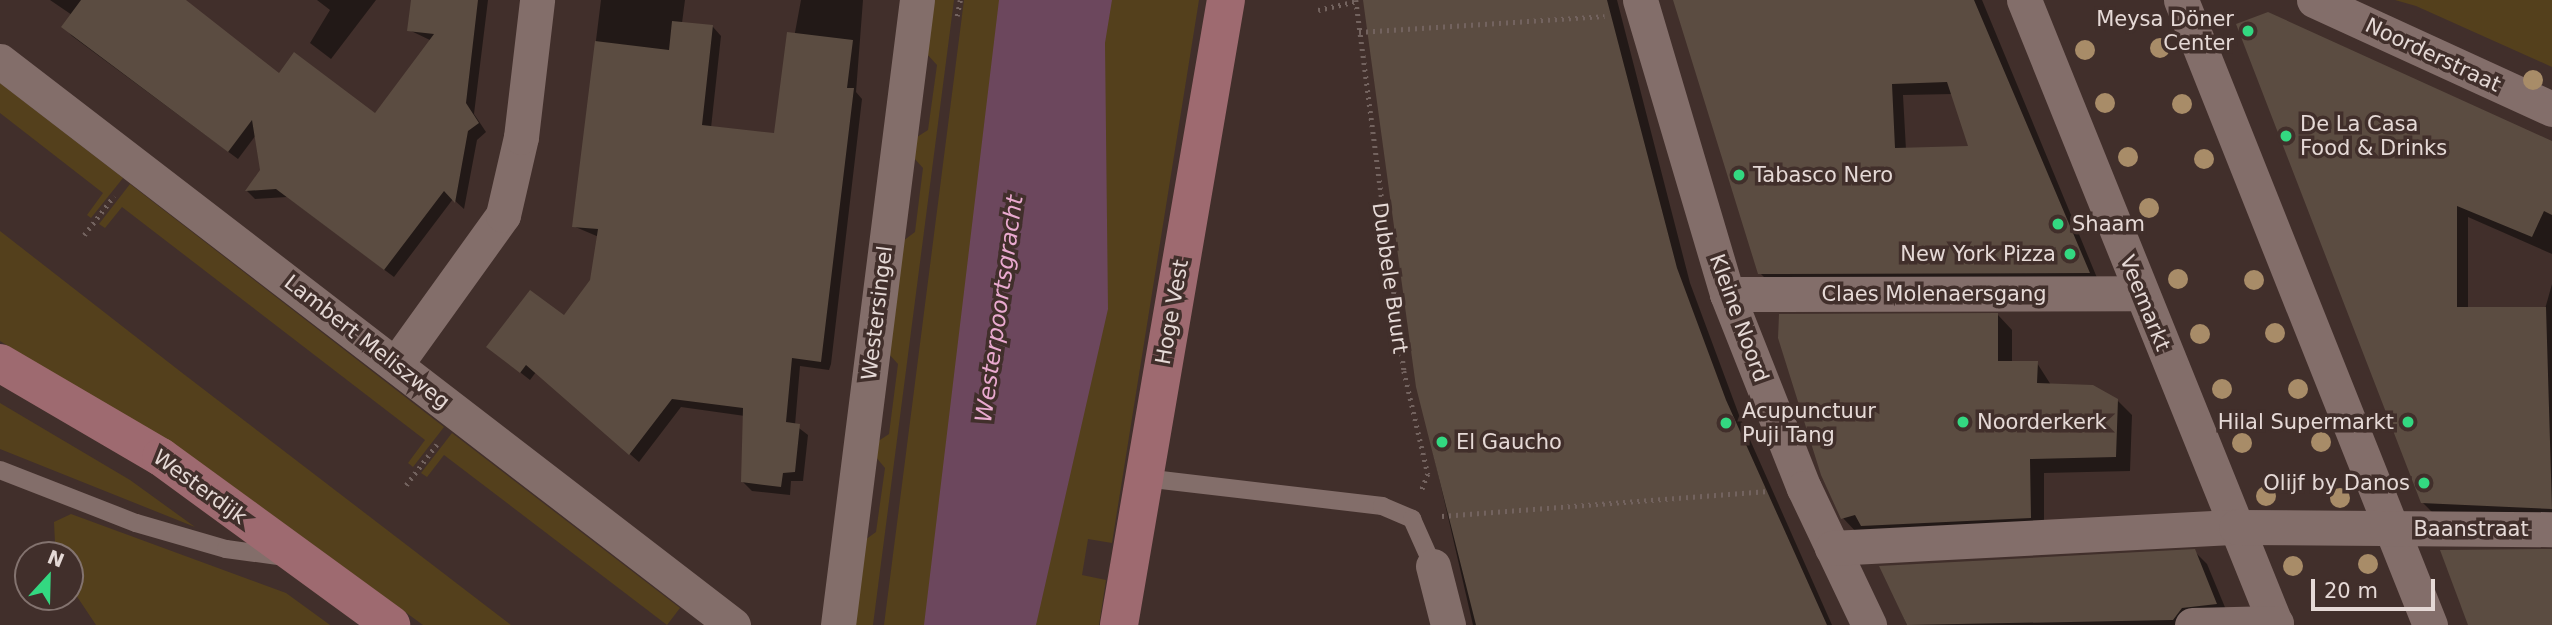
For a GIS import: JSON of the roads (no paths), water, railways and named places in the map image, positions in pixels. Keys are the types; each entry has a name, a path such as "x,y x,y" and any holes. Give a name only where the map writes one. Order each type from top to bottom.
{"street":[{"path":"396,364 503,215 521,136 537,0"},
{"name":"Westersingel","path":"838,625 917,0"},
{"name":"Hoge Vest","path":"1119,625 1226,0"},
{"name":"Veemarkt","path":"2024,0 2276,624"},
{"path":"2181,0 2430,625"},
{"name":"Noorderstraat","path":"2314,0 2552,110"},
{"name":"Kleine Noord","path":"1641,6 1727,294 1804,488 1869,625"},
{"name":"Lambert Meliszweg","path":"0,61 733,625"},
{"name":"Claes Molenaersgang","path":"1727,294 2141,293"},
{"name":"Westerdijk","path":"0,363 161,457 383,622"},
{"path":"1832,548 2236,527 2390,529"},
{"name":"Baanstraat","path":"2390,529 2552,528"},
{"path":"1433,566 1448,625"},
{"path":"2192,625 2276,624"}],"lane":[{"path":"0,470 136,523 226,550 300,559"},
{"path":"1143,478 1319,501 1371,503 1412,519 1433,566"}],"water":[{"name":"Westerpoortsgracht","path":"999,0 1112,0 1105,43 1108,309 1036,625 924,625"}],"place":[{"name":"Meysa Döner Center","path":"2248,31"},
{"name":"De La Casa Food & Drinks","path":"2286,136"},
{"name":"Tabasco Nero","path":"1739,175"},
{"name":"Shaam","path":"2058,224"},
{"name":"New York Pizza","path":"2070,254"},
{"name":"Noorderkerk","path":"1963,422"},
{"name":"Hilal Supermarkt","path":"2408,422"},
{"name":"Acupunctuur Puji Tang","path":"1726,423"},
{"name":"El Gaucho","path":"1442,442"},
{"name":"Olijf by Danos","path":"2424,483"}]}
